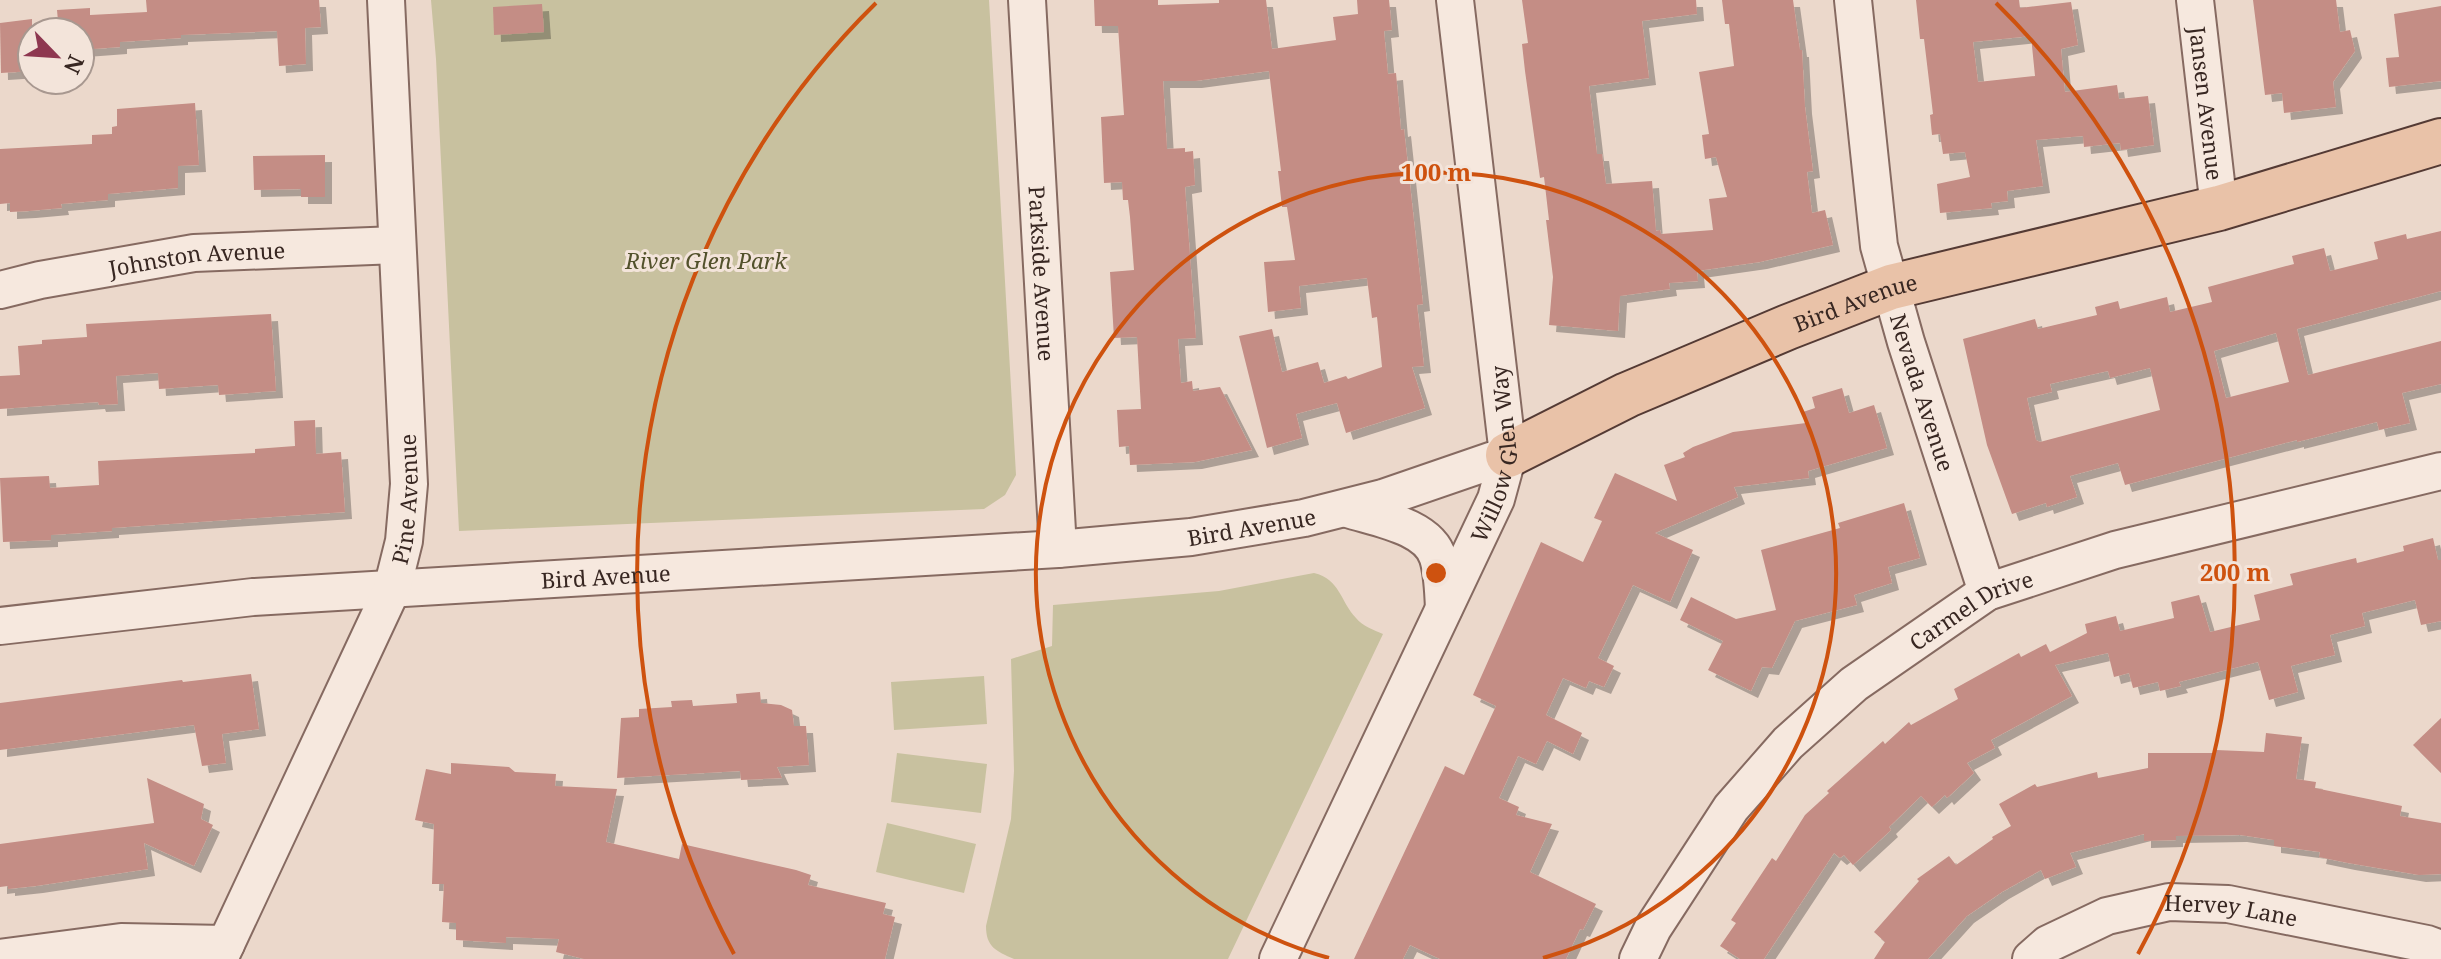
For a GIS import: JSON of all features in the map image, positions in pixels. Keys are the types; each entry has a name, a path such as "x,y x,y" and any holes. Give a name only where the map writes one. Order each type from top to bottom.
{"main road":[{"name":"Bird Avenue","path":"1508,455 1627,395 1891,287 2219,208 2441,141"}],"street":[{"name":"Pine Avenue","path":"223,952 392,589 404,541 409,484 386,0"},
{"name":"Parkside Avenue","path":"1027,0 1058,549"},
{"name":"Willow Glen Way","path":"1278,959 1496,499 1508,455 1455,0"},
{"name":"Nevada Avenue","path":"1853,0 1879,246 1906,342 1987,592"},
{"name":"Jansen Avenue","path":"2195,0 2219,208"},
{"name":"Johnston Avenue","path":"0,290 194,253 397,245"},
{"name":"Bird Avenue","path":"0,626 185,603 1058,549 1191,537 1348,509 1508,455"},
{"name":"Carmel Drive","path":"1638,959 1653,928 1731,808 1788,743 1854,684 1987,592 2115,550 2441,471"},
{"path":"1348,509 1429,540 1438,555 1444,608"},
{"name":"Hervey Lane","path":"2031,959 2048,944 2107,916 2169,902 2228,904 2441,949"},
{"path":"0,958 121,942 223,952"}],"green space":[{"name":"River Glen Park","path":"431,0 989,0 1016,475 1005,495 984,509 459,531"},
{"path":"1314,573 1334,585 1359,621 1383,634 1228,959 1014,959 993,947 986,926 1011,819 1014,771 1011,659 1052,646 1053,605 1219,591"},
{"path":"984,676 987,724 894,730 891,682"},
{"path":"897,753 987,764 981,813 891,802"},
{"path":"887,823 976,844 964,893 876,872"}],"building":[{"path":"146,0 319,0 321,27 305,28 306,64 279,66 277,31 181,35 181,38 120,42 120,47 96,49 96,16 58,16 57,10 90,8 90,15 147,12"},
{"path":"1094,0 1158,0 1158,5 1266,0 1272,49 1336,40 1333,17 1358,14 1357,0 1389,0 1392,30 1384,31 1388,74 1396,73 1423,304 1417,305 1424,366 1412,367 1425,408 1346,433 1337,403 1296,414 1302,438 1267,448 1239,336 1272,329 1282,372 1318,362 1324,383 1346,376 1348,379 1382,367 1377,317 1372,318 1367,278 1299,286 1301,308 1268,312 1264,262 1295,260 1287,207 1282,207 1278,171 1281,171 1269,71 1195,81 1163,81 1167,149 1193,151 1195,185 1185,187 1196,338 1178,339 1181,383 1192,381 1193,391 1220,387 1252,450 1195,462 1130,465 1129,446 1119,447 1117,410 1141,409 1137,337 1114,338 1110,272 1134,270 1130,217 1128,200 1123,200 1122,182 1104,183 1101,117 1124,115 1118,26 1095,26"},
{"path":"1522,0 1696,0 1697,14 1642,21 1649,78 1589,86 1597,154 1602,154 1606,184 1652,181 1656,231 1660,230 1661,234 1713,230 1709,199 1727,197 1716,157 1705,159 1702,135 1709,134 1699,72 1734,66 1729,24 1725,24 1722,0 1793,0 1802,50 1813,171 1807,172 1812,213 1825,210 1833,245 1760,262 1697,271 1698,281 1669,283 1670,289 1620,296 1618,331 1549,325 1553,277 1546,220 1549,220 1525,71 1522,44 1528,43"},
{"path":"1916,0 2019,0 2020,8 2071,2 2078,45 2061,49 2065,92 2117,85 2119,99 2148,96 2154,145 2121,150 2120,143 2084,147 2083,136 2036,140 2043,186 2007,191 2008,201 1991,203 1992,208 1940,213 1937,184 1970,177 1965,152 1943,154 1940,134 1932,135 1930,115 1933,114 1924,39 1920,39","holes":["2031,36 2035,76 1978,82 1973,42"]},
{"path":"2253,0 2336,0 2340,32 2350,30 2355,51 2333,82 2336,107 2284,113 2282,93 2265,95"},
{"path":"542,4 544,32 494,35 493,7"},
{"path":"2441,6 2441,81 2389,87 2386,58 2399,57 2394,14"},
{"path":"16,21 16,72 1,73 0,23"},
{"path":"195,103 199,165 178,166 178,188 108,194 108,200 61,204 62,208 29,211 10,212 10,203 0,204 0,149 92,144 92,135 112,134 112,127 117,126 117,109"},
{"path":"325,155 325,197 301,197 301,189 254,190 253,156"},
{"path":"2441,231 2441,291 2297,329 2308,375 2441,341 2441,384 2402,393 2410,423 2379,430 2377,422 2125,485 2118,463 2070,476 2077,497 2012,514 1987,445 1963,339 2035,319 2038,329 2097,315 2095,307 2118,301 2120,309 2167,297 2170,312 2212,302 2208,287 2294,264 2292,256 2324,248 2330,271 2378,259 2374,242 2406,234 2407,239","holes":["2276,333 2289,382 2226,398 2214,351","2150,368 2160,410 2040,442 2036,440 2027,398 2052,392 2050,384 2108,371 2110,378"]},
{"path":"271,314 276,391 219,395 218,385 159,389 158,373 116,376 118,404 99,405 98,402 0,409 0,376 20,375 18,346 42,344 42,340 87,337 86,324"},
{"path":"1842,388 1849,413 1874,405 1887,448 1808,471 1809,478 1734,487 1738,497 1655,533 1693,550 1670,602 1633,585 1598,658 1614,666 1604,687 1589,681 1586,688 1563,678 1546,715 1582,733 1573,754 1547,741 1536,764 1518,756 1499,798 1519,807 1516,815 1552,824 1530,872 1596,904 1566,959 1440,959 1410,945 1403,959 1354,959 1445,766 1464,775 1496,706 1473,695 1541,542 1583,562 1602,521 1594,518 1615,473 1677,501 1664,465 1685,457 1683,453 1693,447 1733,432 1806,423 1803,412 1815,408 1812,397"},
{"path":"315,420 316,454 341,452 345,512 112,528 112,531 51,535 51,540 3,542 0,478 49,476 50,488 99,485 98,461 255,453 255,449 295,446 294,421"},
{"path":"1904,503 1920,558 1888,567 1892,583 1854,595 1857,605 1795,621 1772,668 1762,667 1751,691 1708,670 1723,641 1680,620 1691,597 1736,619 1776,610 1761,550 1840,528 1838,523"},
{"path":"2433,538 2438,560 2441,560 2441,621 2421,625 2415,600 2362,613 2365,626 2330,635 2335,655 2291,666 2298,692 2269,700 2258,662 2179,682 2181,686 2160,691 2158,682 2133,688 2129,673 2114,677 2108,653 2055,665 2072,696 1991,740 1995,748 1967,763 1974,773 1947,798 1945,795 1932,807 1921,796 1889,827 1891,830 1853,865 1844,855 1840,858 1834,853 1764,959 1740,959 1720,946 1736,923 1731,920 1772,858 1776,861 1805,815 1883,741 1885,744 1909,722 1911,725 1958,699 1954,689 2019,653 2021,657 2046,644 2050,652 2087,633 2085,624 2116,616 2120,631 2174,618 2171,602 2199,595 2210,632 2260,620 2254,595 2293,585 2290,574 2356,558 2357,563 2404,551 2403,546"},
{"path":"251,674 259,729 222,734 226,763 202,766 194,725 0,750 0,703"},
{"path":"760,692 761,703 781,705 792,710 794,726 806,726 809,765 777,767 782,778 741,780 740,771 617,778 621,718 639,717 639,709 672,707 671,701 692,700 693,706 737,703 736,694"},
{"path":"2441,718 2441,773 2413,745"},
{"path":"2266,733 2302,737 2296,779 2316,782 2315,788 2402,806 2400,816 2441,823 2441,874 2419,875 2348,863 2319,857 2320,852 2274,846 2274,840 2240,835 2176,836 2176,840 2144,841 2144,834 2070,853 2076,867 2045,879 2041,870 2002,892 1967,916 1928,959 1874,959 1885,942 1874,932 1919,881 1917,879 1949,856 1956,865 2011,826 1999,804 2035,784 2037,787 2097,772 2098,778 2148,768 2148,753 2216,753 2216,750 2264,752"},
{"path":"451,763 556,774 555,786 617,789 606,842 679,859 682,844 796,870 811,875 808,885 886,903 883,914 895,917 885,959 584,959 556,952 559,939 506,937 506,943 456,940 456,923 442,922 444,884 432,884 434,824 415,820 426,769 451,774"},
{"path":"147,778 204,804 201,819 213,825 194,866 144,843 148,869 36,886 0,887 0,844 154,823"}]}
